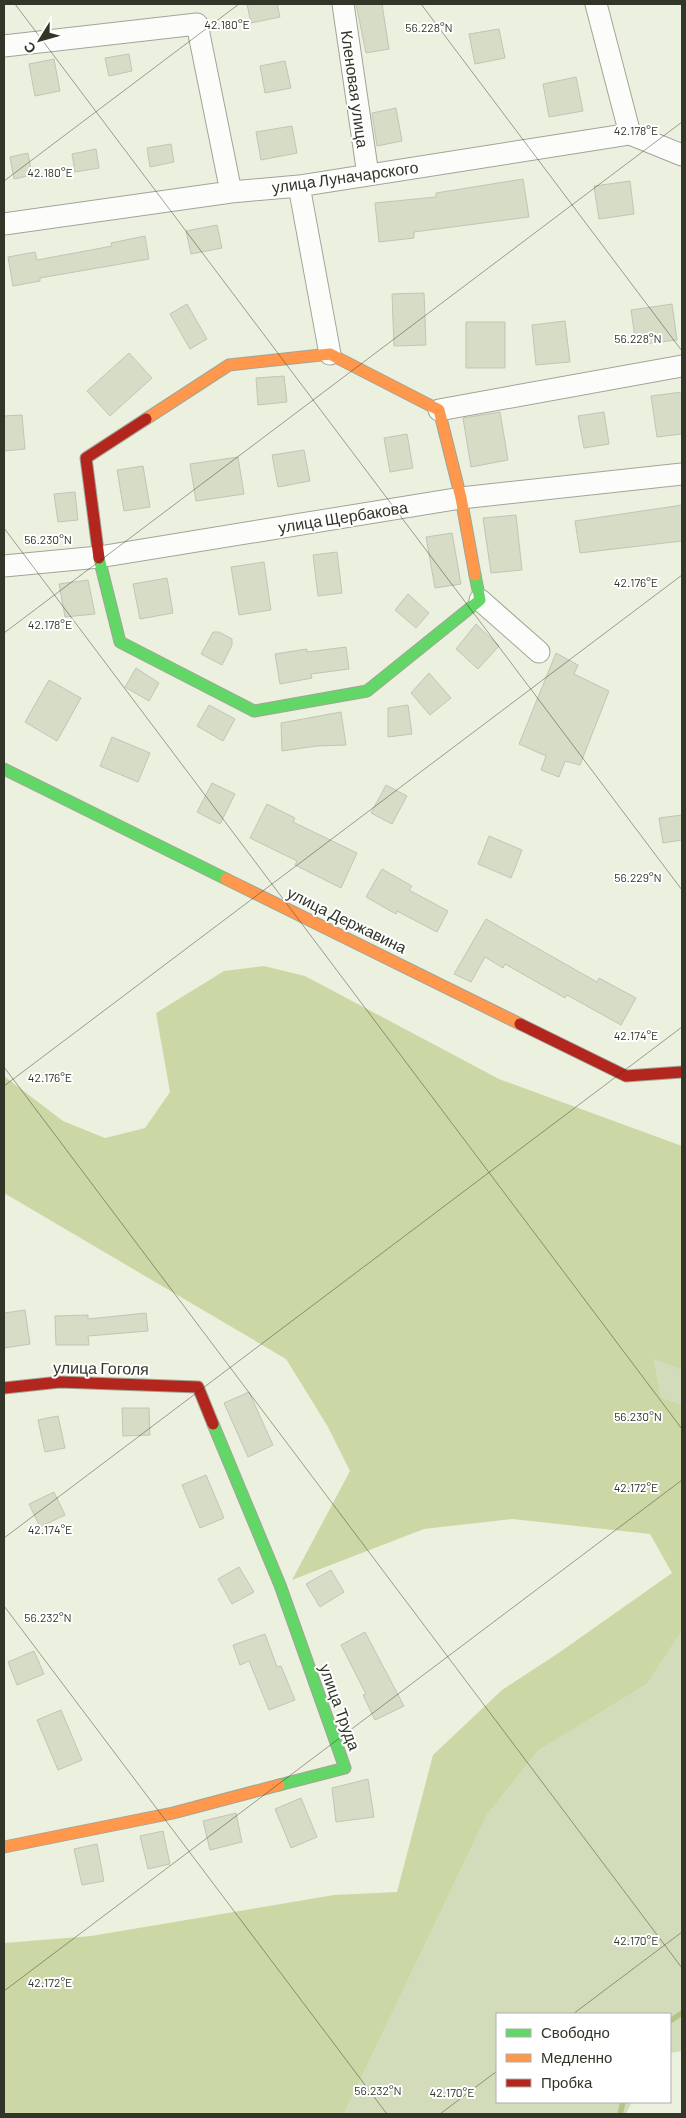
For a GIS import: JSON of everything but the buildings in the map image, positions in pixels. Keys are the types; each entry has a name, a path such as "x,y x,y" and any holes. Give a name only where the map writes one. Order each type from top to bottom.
{"street":[{"name":"Кленовая улица","path":"343,4 368,175"},
{"path":"596,4 630,134 682,156"},
{"path":"4,46 197,24 231,192"},
{"name":"улица Луначарского","path":"4,224 231,192 299,186 630,134"},
{"path":"299,186 330,354"},
{"path":"480,600 367,691 254,711 120,642 99,557 86,458 229,365 330,354 439,410 682,366"},
{"path":"439,410 461,498 480,600 539,652"},
{"name":"улица Щербакова","path":"4,566 99,557 461,498 682,474"},
{"name":"улица Державина","path":"4,768 626,1076 682,1072"},
{"name":"улица Гоголя","path":"4,1388 60,1382 198,1386"},
{"name":"улица Труда","path":"4,1846 173,1813 345,1768 280,1585 198,1386"}],"green space":[{"path":"264,966 305,976 499,1079 682,1146 682,1370 654,1359 661,1397 682,1405 682,1631 647,1684 538,1751 487,1815 344,2114 4,2114 4,1943 91,1936 334,1895 397,1892 433,1755 502,1690 560,1652 672,1573 650,1534 512,1519 424,1529 292,1580 350,1471 328,1427 286,1359 4,1193 4,1076 63,1121 105,1138 145,1128 170,1092 156,1013 224,971"},
{"path":"654,1358 682,1370 682,1405 661,1397"},
{"path":"682,1631 682,2051 671,2053 671,2013 496,2013 496,2103 632,2103 626,2114 344,2114 487,1815 538,1751 647,1684"}],"waterway":[{"path":"671,2020 682,2013"},
{"path":"620,2114 623,2103"}],"traffic: fast":[{"path":"99,558 120,642 254,711 367,691 480,600 475,575"},
{"path":"4,769 226,879"},
{"path":"213,1424 280,1585 345,1768 279,1785"}],"traffic: slow":[{"path":"330,354 439,410 461,498 475,575"},
{"path":"146,419 229,365 330,354"},
{"path":"226,879 520,1024"},
{"path":"4,1847 173,1813 279,1785"}],"traffic: jam":[{"path":"99,558 86,458 146,419"},
{"path":"520,1024 626,1076 682,1072"},
{"path":"4,1388 60,1382 198,1387 213,1424"}]}
